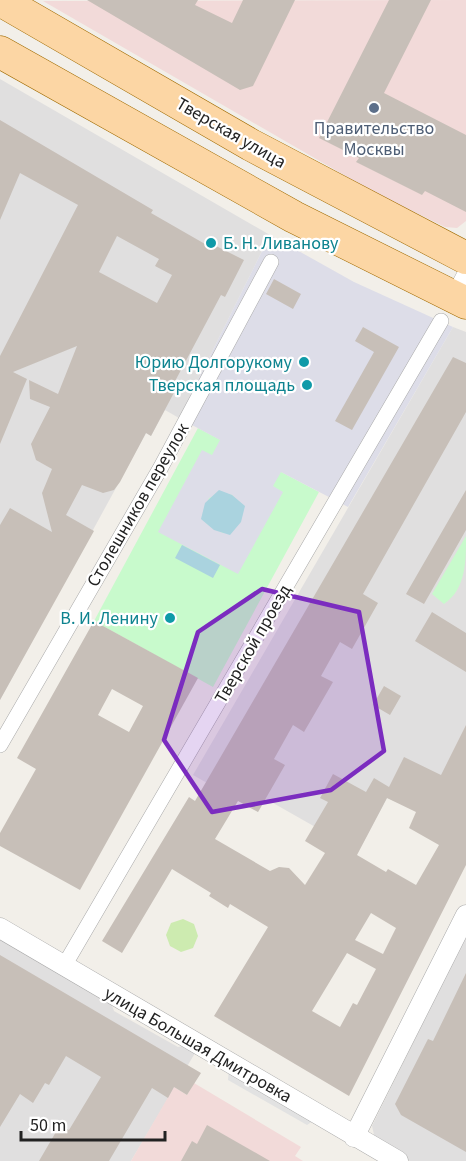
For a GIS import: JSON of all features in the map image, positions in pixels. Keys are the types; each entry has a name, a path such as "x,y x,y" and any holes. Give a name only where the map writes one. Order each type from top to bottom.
{"main road":[{"name":"Тверская улица","path":"15,4 291,167 466,258"},
{"path":"0,52 294,217 457,300"}],"street":[{"name":"Столешников переулок","path":"0,745 162,467 271,262"},
{"name":"Тверской проезд","path":"64,966 457,300"},
{"path":"354,1137 466,915"},
{"name":"улица Большая Дмитровка","path":"0,928 398,1161"}],"highlighted area":[{"path":"262,589 359,612 384,751 331,790 212,812 164,740 198,632"}],"shaded area":[{"path":"466,0 466,221 457,228 445,227 375,193 43,1"},
{"path":"0,79 270,235 179,418 165,410 151,436 146,433 0,700"},
{"name":"Тверская площадь","path":"270,235 354,282 453,327 348,507 281,472 273,486 283,492 238,574 158,532 202,450 212,455 220,440 179,418","holes":["223,493 232,495 241,504 226,532 223,533 207,524 203,515 209,498"]},
{"path":"453,327 466,332 466,831 387,798 363,843 340,841 266,799 258,812 193,775"},
{"path":"466,936 466,1161 410,1161 375,1139 372,1126"},
{"path":"0,937 109,997 114,1011 178,1047 192,1044 198,1048 131,1161 0,1161"},
{"path":"229,1068 316,1119 307,1125 228,1080"},
{"path":"194,1083 301,1147 295,1156 303,1161 131,1161 174,1087 187,1095"}],"green space":[{"path":"198,428 319,492 213,687 94,621"},
{"path":"466,536 465,565 461,583 457,591 444,604 432,594"},
{"path":"183,919 194,924 198,936 193,948 181,952 170,946 166,935 171,923"}],"water":[{"path":"219,490 232,495 245,506 241,522 230,535 214,530 201,519 205,503"},
{"path":"182,545 220,565 213,578 175,558"}],"building":[{"path":"87,0 198,0 195,5 232,23 243,0 295,0 253,86 240,90"},
{"name":"Правительство Москвы","path":"389,0 431,0 384,93 466,135 466,212 425,191 422,195 356,162 359,158 319,138"},
{"path":"0,120 153,210 151,213 205,244 206,241 244,260 225,297 221,295 173,385 177,387 151,436 146,433 120,482 114,490 103,493 82,485 66,515 94,531 0,700 0,525 10,508 52,532 42,493 52,469 36,460 31,444 50,407 30,399 29,380 58,394 77,346 13,372 27,379 0,444 0,356 78,205 20,173 0,220","holes":["117,236 159,259 155,266 172,275 157,303 99,272"]},
{"path":"274,279 301,294 293,309 266,294"},
{"path":"363,327 399,347 352,430 335,421 374,352 355,341"},
{"path":"453,357 466,363 466,412 363,594 378,603 352,649 340,642 321,676 333,682 304,732 293,725 274,759 285,765 258,812 238,801 215,839 270,871 279,867 289,868 305,885 325,853 305,841 328,802 320,798 333,774 366,792 374,778 389,787 404,757 441,775 466,725 466,865 349,1096 214,1016 268,927 230,904 228,908 209,896 211,893 172,869 122,953 102,941 189,797 195,801","holes":["387,798 416,812 409,828 439,845 416,885 388,869 386,872 357,855","371,913 396,928 383,954 355,940","347,953 376,969 357,1005 353,1003 340,1027 312,1011"]},
{"path":"466,490 466,530 424,604 406,594"},
{"path":"432,612 466,633 466,672 415,641"},
{"path":"94,621 198,678 80,890 0,846 0,833 36,769 17,758","holes":["112,689 143,706 129,732 98,715"]},
{"path":"384,686 401,696 390,715 373,705"},
{"path":"0,955 201,1073 187,1095 174,1087 168,1098 152,1088 109,1161 39,1161 60,1125 69,1130 101,1077 66,1056 49,1085 45,1083 33,1103 20,1094 0,1127"},
{"path":"466,973 466,1152 401,1115 395,1104 428,1039 433,1041"},
{"path":"207,1125 270,1161 181,1161 192,1141 197,1144"}],"place":[{"name":"Правительство Москвы","path":"374,108"},
{"name":"Б. Н. Ливанову","path":"211,243"},
{"name":"Юрию Долгорукому","path":"304,362"},
{"name":"Тверская площадь","path":"307,385"},
{"name":"В. И. Ленину","path":"170,618"}]}
